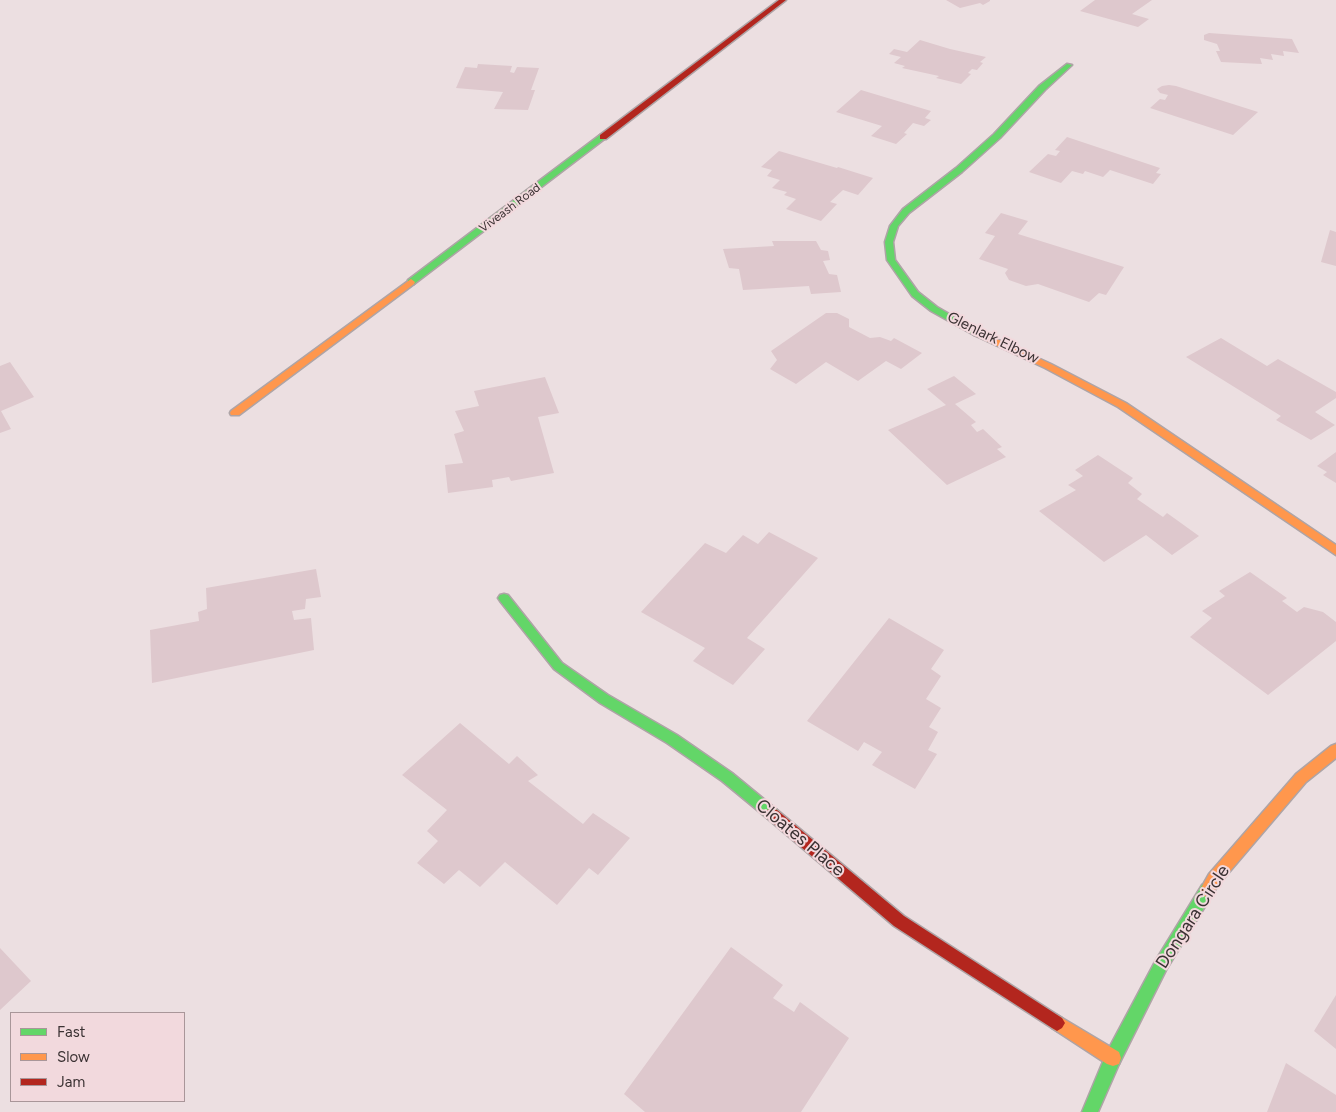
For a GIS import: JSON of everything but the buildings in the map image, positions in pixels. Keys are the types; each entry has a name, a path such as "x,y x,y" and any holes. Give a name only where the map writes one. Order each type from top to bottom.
{"street":[{"name":"Viveash Road","path":"235,413 668,90 783,0"},
{"name":"Glenlark Elbow","path":"1069,65 1042,88 998,136 960,170 906,211 894,226 889,242 891,260 914,294 934,309 977,333 1048,366 1151,422 1336,551"},
{"name":"Cloates Place","path":"504,598 558,666 604,698 672,739 727,776 899,921 992,983 1114,1058"},
{"name":"Dongara Circle","path":"1090,1112 1114,1058 1161,965 1214,879 1301,778 1336,750"}],"traffic: fast":[{"path":"977,333 934,309 915,294 891,260 889,242 894,226 906,211 959,170 997,136 1042,88 1069,65"},
{"path":"411,282 603,137"},
{"path":"504,598 558,666 604,699 672,739 727,777 772,814"},
{"path":"1090,1112 1113,1058 1161,965 1207,890"}],"traffic: slow":[{"path":"235,413 411,282"},
{"path":"977,333 1048,366 1122,405 1336,551"},
{"path":"1207,890 1214,879 1301,778 1336,750"},
{"path":"1057,1023 1113,1058"}],"traffic: jam":[{"path":"603,137 783,0"},
{"path":"772,814 899,921 1057,1023"}]}
